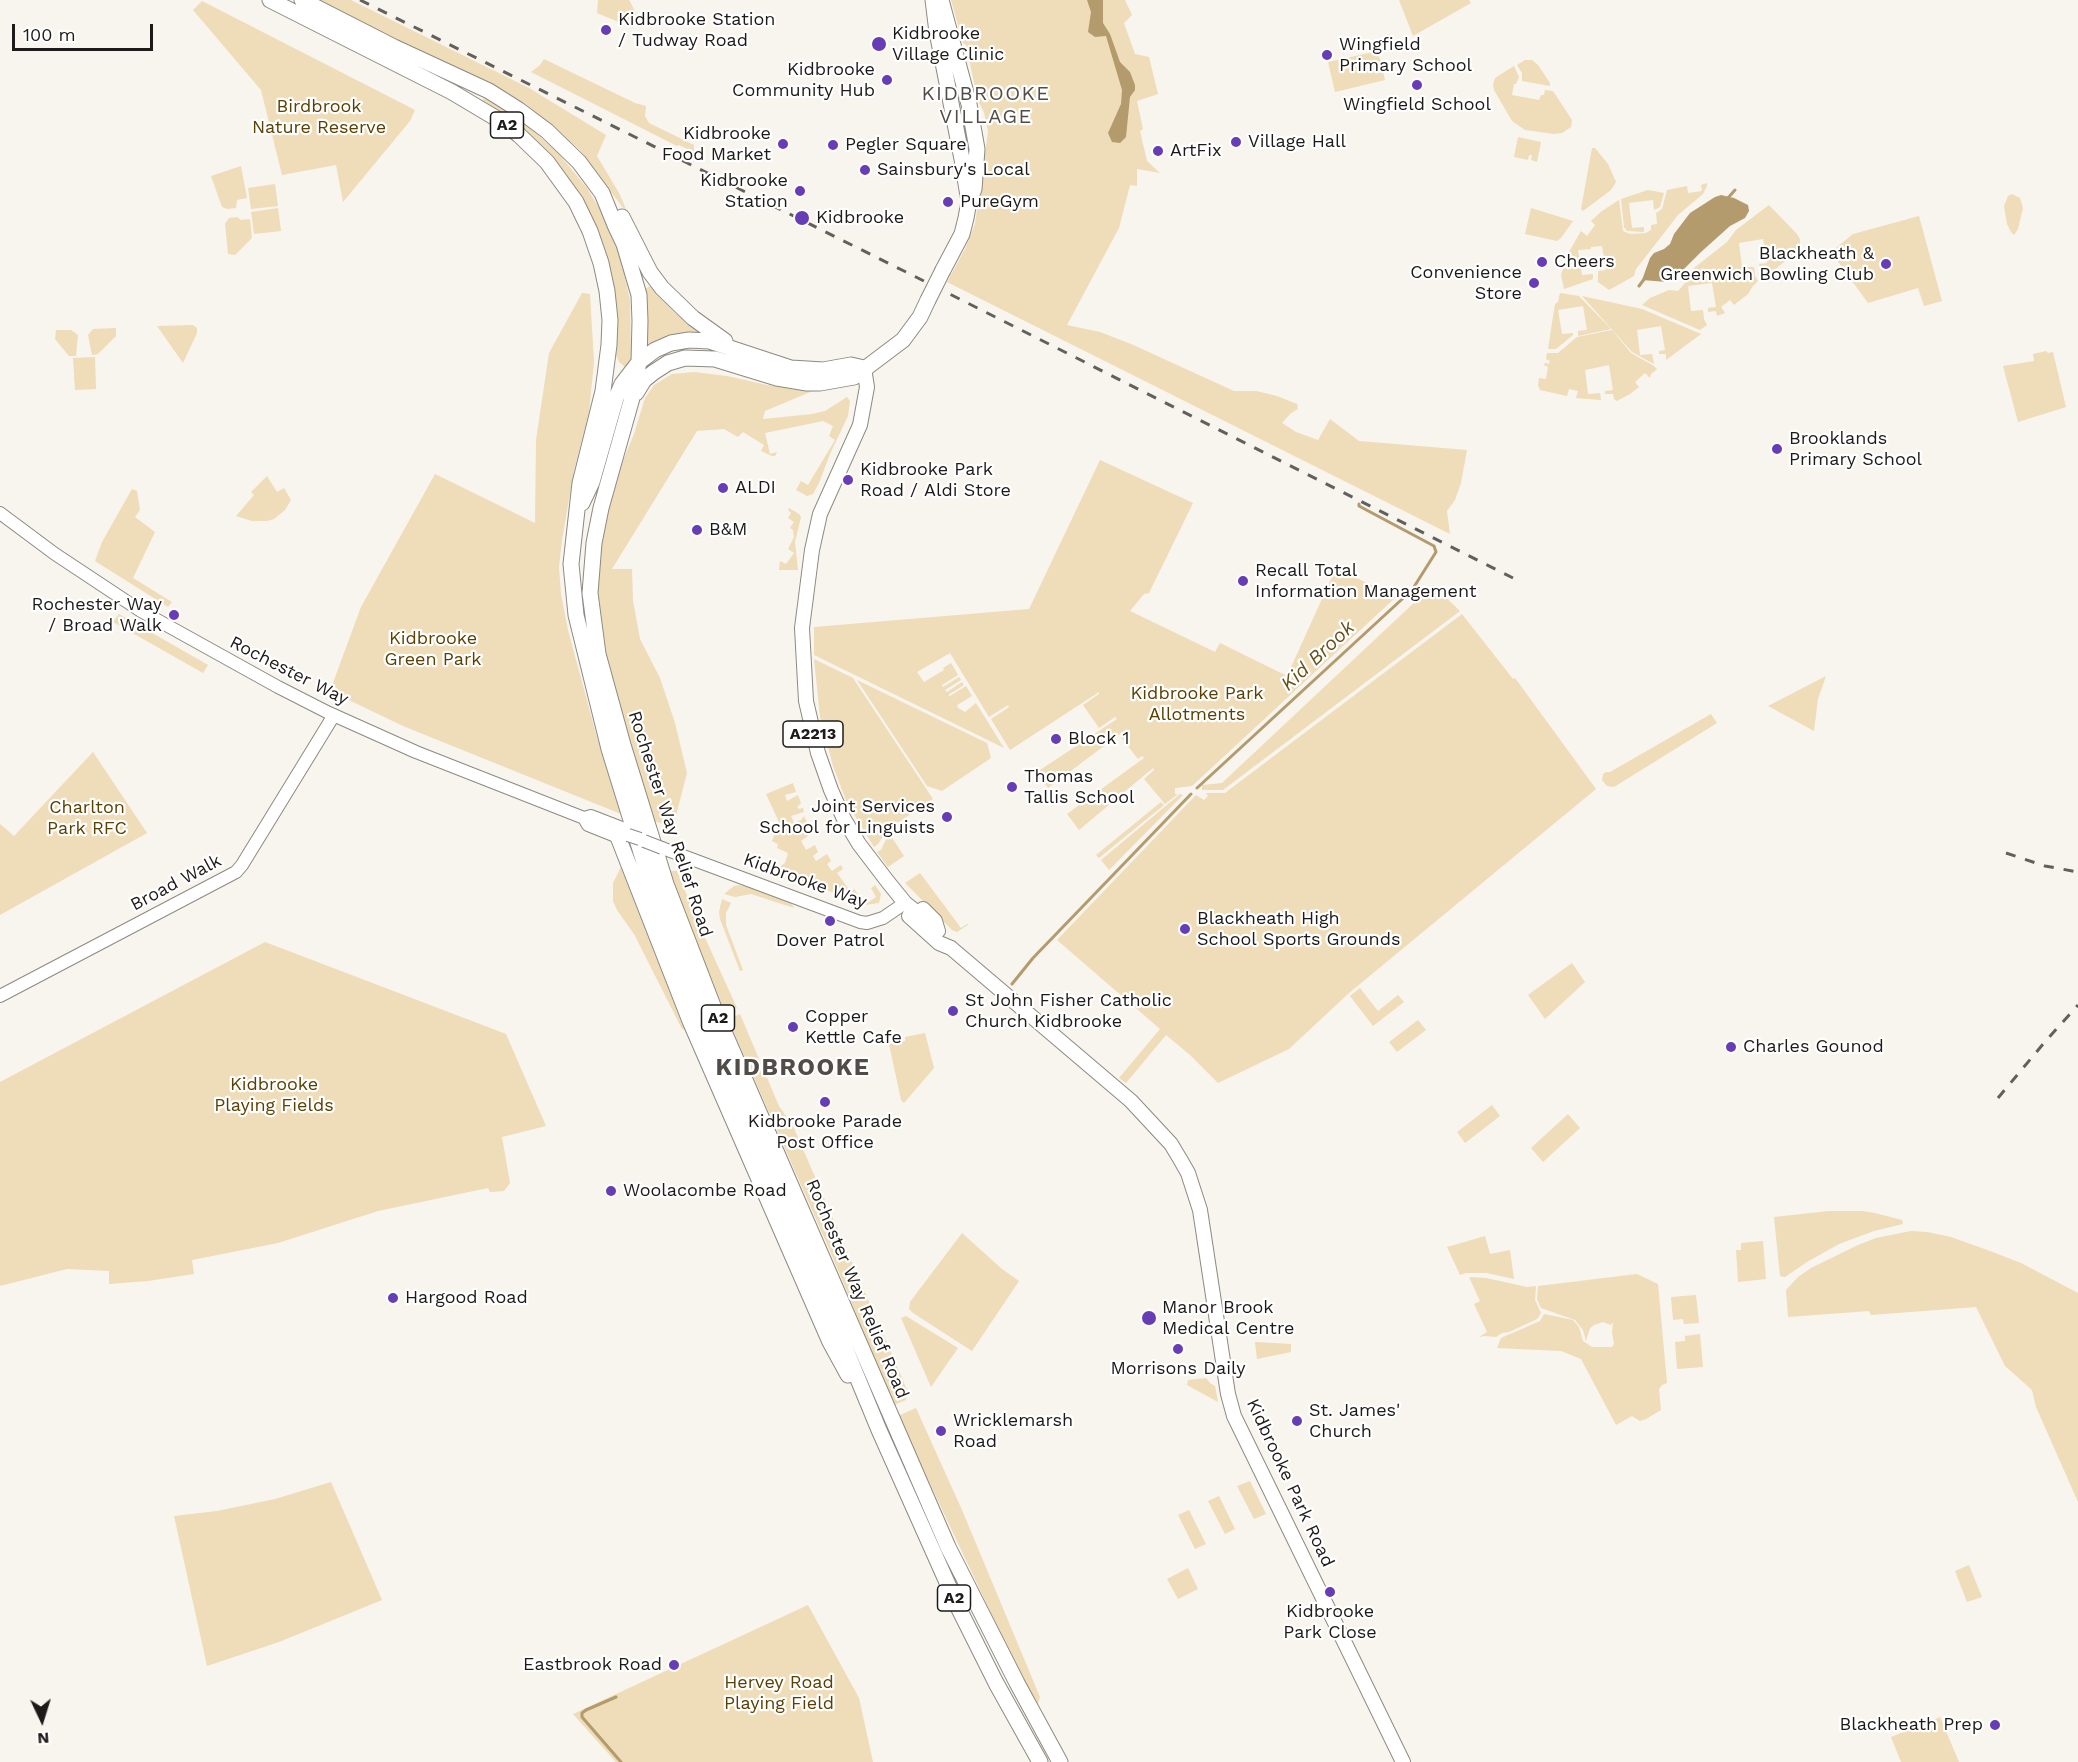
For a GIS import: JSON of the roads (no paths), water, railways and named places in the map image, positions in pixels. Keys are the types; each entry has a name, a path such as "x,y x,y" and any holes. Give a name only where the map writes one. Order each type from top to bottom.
{"highway":[{"name":"Rochester Way Relief Road","path":"270,0 452,92 490,114 534,148 559,177 576,202 590,231 601,263 610,320 607,369 580,483 571,564 572,590 583,648 609,749 652,888 702,1017 879,1430 958,1607 996,1683 1040,1762"},
{"name":"Rochester Way Relief Road","path":"302,0 489,91 547,131 579,162 602,193 624,244 637,284 640,321 639,362 632,398 601,508 594,543 590,593 598,654 623,745 659,863 715,1011 948,1547 1060,1762"},
{"path":"933,0 969,201"},
{"path":"632,398 644,380 654,372 668,363 685,358 715,359 777,378 820,383 854,377 903,340 920,317 962,234 974,189 976,141 955,47 941,0"},
{"path":"602,193 620,214 650,272 662,288 693,318 735,348"},
{"path":"575,519 592,482 616,398 628,375 654,350 671,343 689,340 709,341 791,368 823,370 851,365 864,368"},
{"path":"623,836 690,1021 830,1342 879,1430"}],"main road":[{"name":"Kidbrooke Park Road","path":"864,368 867,387 860,425 820,514 817,526 804,603 802,645 806,701 813,733 831,790 854,836 905,903 946,938 951,948"},
{"path":"888,882 906,891 935,921 938,932"},
{"name":"Kidbrooke Park Road","path":"905,903 909,916 939,943 951,948 1131,1101 1171,1144 1188,1173 1196,1192 1202,1220 1228,1394 1234,1416 1403,1762"}],"street":[{"name":"Rochester Way","path":"0,513 62,559 149,615 234,664 334,715 416,752 584,818 591,816 622,828 623,836 724,871"},
{"name":"Broad Walk","path":"0,996 236,872 246,860 334,715"},
{"name":"Kidbrooke Way","path":"724,871 860,922 867,923 883,918 905,903"}],"waterway":[{"name":"Kid Brook","path":"1727,199 1735,190"},
{"name":"Kid Brook","path":"1639,286 1645,278"},
{"name":"Kid Brook","path":"1197,788 1412,590 1436,552 1434,546 1359,504"},
{"name":"Kid Brook","path":"1012,984 1033,958 1191,794"},
{"name":"Kid Brook","path":"616,1697 586,1710 582,1713 582,1717 621,1762"}],"railway":[{"path":"360,0 1513,578"},
{"path":"2006,853 2045,866 2078,872"},
{"path":"1998,1098 2078,1005"}],"place":[{"name":"Kidbrooke Station / Tudway Road","path":"606,30"},
{"name":"Kidbrooke Village Clinic","path":"879,44"},
{"name":"Wingfield Primary School","path":"1327,55"},
{"name":"Kidbrooke Community Hub","path":"887,80"},
{"name":"Wingfield School","path":"1417,85"},
{"name":"Village Hall","path":"1236,142"},
{"name":"Kidbrooke Food Market","path":"783,144"},
{"name":"Pegler Square","path":"833,145"},
{"name":"ArtFix","path":"1158,151"},
{"name":"Sainsbury's Local","path":"865,170"},
{"name":"Kidbrooke Station","path":"800,191"},
{"name":"PureGym","path":"948,202"},
{"name":"Kidbrooke","path":"802,218"},
{"name":"Cheers","path":"1542,262"},
{"name":"Blackheath & Greenwich Bowling Club","path":"1886,264"},
{"name":"Convenience Store","path":"1534,283"},
{"name":"Brooklands Primary School","path":"1777,449"},
{"name":"Kidbrooke Park Road / Aldi Store","path":"848,480"},
{"name":"ALDI","path":"723,488"},
{"name":"B&M","path":"697,530"},
{"name":"Recall Total Information Management","path":"1243,581"},
{"name":"Rochester Way / Broad Walk","path":"174,615"},
{"name":"Block 1","path":"1056,739"},
{"name":"Thomas Tallis School","path":"1012,787"},
{"name":"Joint Services School for Linguists","path":"947,817"},
{"name":"Dover Patrol","path":"830,921"},
{"name":"Blackheath High School Sports Grounds","path":"1185,929"},
{"name":"St John Fisher Catholic Church Kidbrooke","path":"953,1011"},
{"name":"Copper Kettle Cafe","path":"793,1027"},
{"name":"Charles Gounod","path":"1731,1047"},
{"name":"Kidbrooke Parade Post Office","path":"825,1102"},
{"name":"Woolacombe Road","path":"611,1191"},
{"name":"Hargood Road","path":"393,1298"},
{"name":"Manor Brook Medical Centre","path":"1149,1318"},
{"name":"Morrisons Daily","path":"1178,1349"},
{"name":"St. James' Church","path":"1297,1421"},
{"name":"Wricklemarsh Road","path":"941,1431"},
{"name":"Kidbrooke Park Close","path":"1330,1592"},
{"name":"Eastbrook Road","path":"674,1665"},
{"name":"Blackheath Prep","path":"1995,1725"}],"district":[{"name":"KIDBROOKE VILLAGE","path":"986,106"},
{"name":"KIDBROOKE","path":"793,1068"}],"park label":[{"name":"Birdbrook Nature Reserve","path":"319,117"},
{"name":"Kidbrooke Green Park","path":"433,649"},
{"name":"Kidbrooke Park Allotments","path":"1197,704"},
{"name":"Charlton Park RFC","path":"87,818"},
{"name":"Kidbrooke Playing Fields","path":"274,1095"},
{"name":"Hervey Road Playing Field","path":"779,1693"}]}
